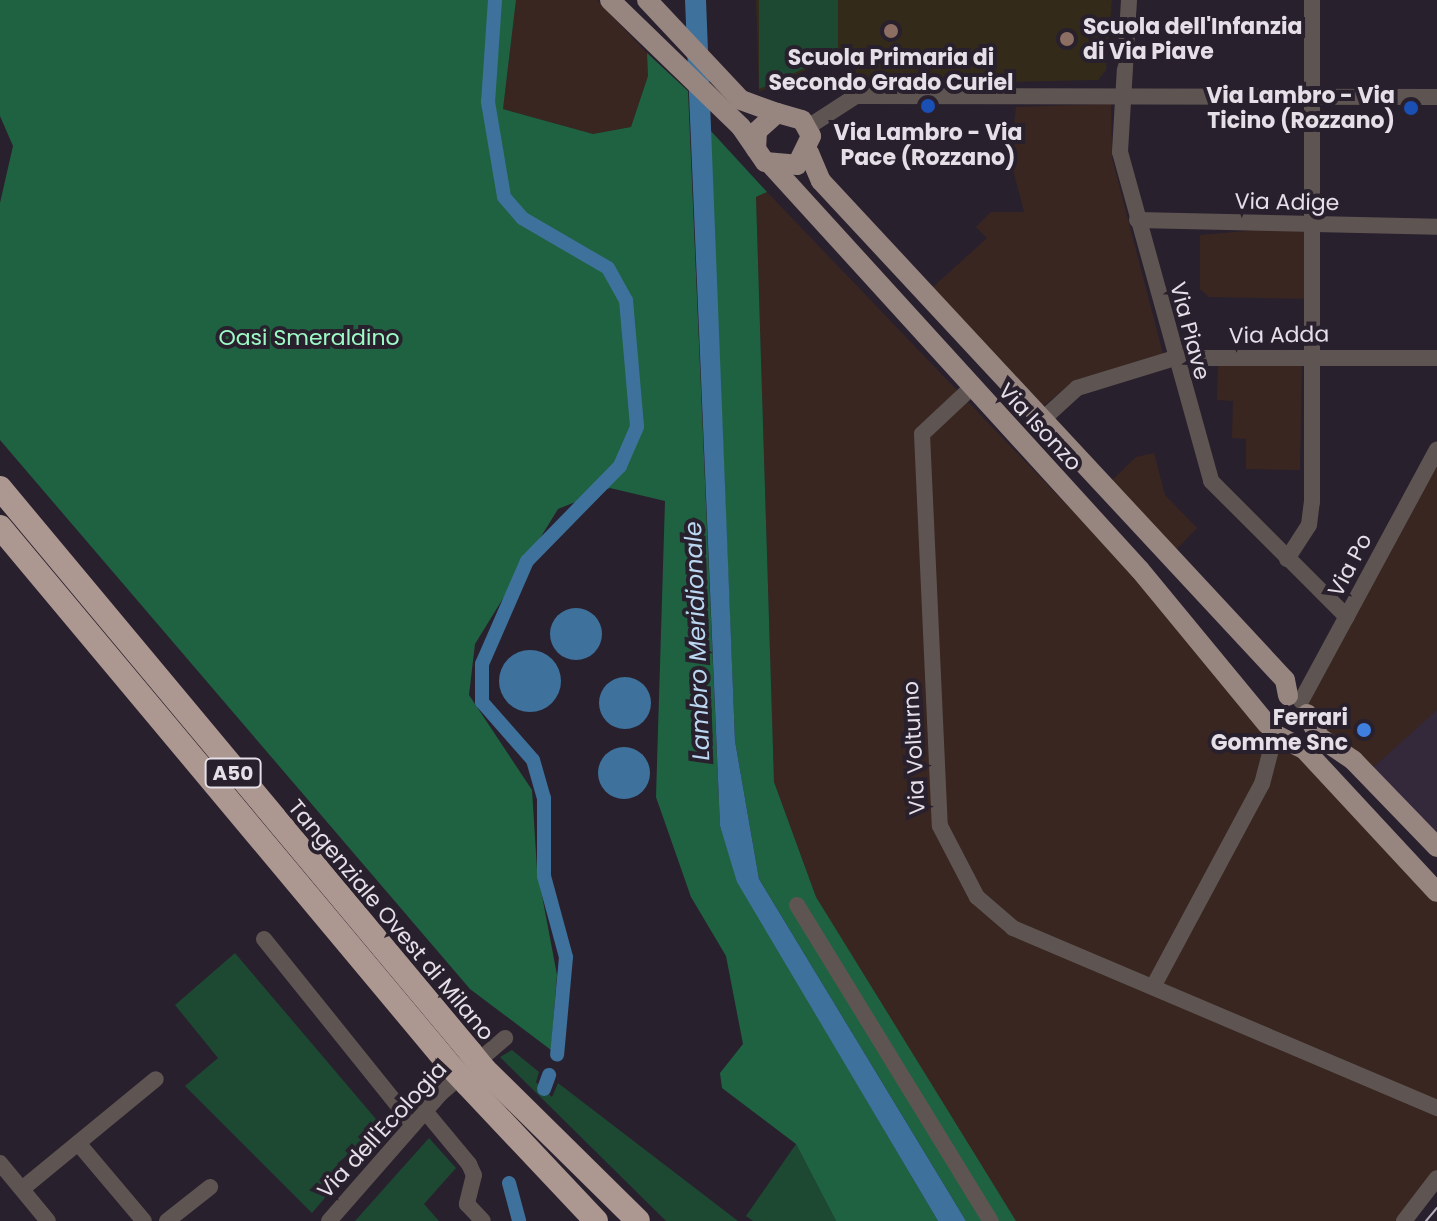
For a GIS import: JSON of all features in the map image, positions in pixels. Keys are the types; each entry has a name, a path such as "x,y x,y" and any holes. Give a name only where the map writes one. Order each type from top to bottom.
{"highway":[{"name":"Tangenziale Ovest di Milano","path":"0,488 469,1069 596,1221"},
{"name":"Tangenziale Ovest di Milano","path":"0,527 469,1069 638,1221"}],"main road":[{"path":"610,0 772,166 789,168 809,153 808,127 741,100 647,0"},
{"path":"756,149 757,131 777,113"},
{"name":"Via Isonzo","path":"809,153 821,181 1285,680 1319,737 1353,760 1437,847"},
{"name":"Via Isonzo","path":"772,166 1159,592 1274,731 1304,749 1437,892"},
{"path":"1299,703 1302,731 1274,731 1270,704 1299,703"}],"street":[{"name":"Via Piave","path":"1129,0 1120,98 1120,152 1211,481 1347,617"},
{"path":"1287,559 1309,525 1312,502 1312,0"},
{"path":"808,127 856,96 1437,97"},
{"name":"Via Adige","path":"1137,220 1437,227"},
{"name":"Via Adda","path":"1042,420 1077,388 1175,358 1437,358"},
{"name":"Via Volturno","path":"971,388 922,434 940,826 977,897 1013,928 1437,1108"},
{"name":"Via Po","path":"1299,703 1437,449"},
{"path":"1153,987 1262,784 1274,731"},
{"path":"797,905 991,1221"},
{"path":"264,939 413,1124"},
{"name":"Via dell'Ecologia","path":"329,1221 425,1111 505,1038"},
{"path":"22,1189 156,1079"},
{"path":"425,1111 469,1164 467,1204 483,1221"},
{"path":"78,1143 144,1221"},
{"path":"0,1163 48,1221"},
{"path":"1404,1221 1437,1178"},
{"path":"167,1221 210,1187"}],"shaded area":[{"path":"516,0 597,0 647,53 648,76 631,127 593,134 503,109"},
{"name":"Scuola Primaria di Secondo Grado Curiel","path":"756,0 1112,0 1106,70 1098,80 966,83 965,94 869,92 843,53 759,92"},
{"path":"1111,104 1112,158 1163,354 1076,380 1043,406 933,287 987,238 976,227 991,212 1024,212 1010,158 1016,107"},
{"path":"767,192 1248,694 1269,728 1437,892 1437,1177 1402,1221 1016,1221 865,981 816,897 774,782 756,197"},
{"path":"1313,225 1312,299 1209,297 1200,289 1200,235"},
{"path":"1218,364 1302,365 1300,470 1246,469 1246,439 1232,438 1233,401 1217,400"},
{"path":"1437,449 1437,710 1367,773 1306,709"},
{"path":"1154,453 1165,495 1197,528 1170,556 1105,487 1136,457"},
{"path":"1437,710 1437,847 1367,773"}],"green space":[{"name":"Oasi Smeraldino","path":"0,0 516,0 503,109 593,134 631,127 648,76 647,53 688,91 720,826 738,882 938,1221 836,1221 796,1144 722,1088 720,1073 743,1044 726,956 691,897 656,797 665,501 610,488 558,509 475,644 469,695 532,790 537,869 557,975 551,1050 470,989 0,440 0,203 13,146 0,116"},
{"path":"759,0 838,0 838,53 759,89"},
{"path":"710,130 767,192 756,197 774,782 816,897 1016,1221 966,1221 759,879 735,741"},
{"path":"235,953 381,1125 337,1164 345,1174 312,1213 185,1086 218,1058 175,1005"},
{"path":"512,1050 539,1072 536,1082 552,1097 558,1083 738,1221 666,1221 500,1057"},
{"path":"429,1138 456,1168 424,1204 439,1221 355,1221"},
{"path":"796,1144 836,1221 753,1221 746,1216"}],"water":[{"path":"685,0 706,0 735,741 759,879 966,1221 938,1221 737,882 720,826"},
{"path":"576,608 594,616 602,634 594,652 576,660 558,652 550,634 558,616"},
{"path":"530,650 552,659 561,681 552,703 530,712 508,703 499,681 508,659"},
{"path":"625,677 643,685 651,703 643,721 625,729 607,721 599,703 607,685"},
{"path":"624,747 642,755 650,773 642,791 624,799 606,791 598,773 606,755"}],"waterway":[{"path":"495,0 488,102 504,197 522,218 608,268 626,300 637,427 620,466 527,561 482,664 482,702 533,760 544,798 544,876 566,957 557,1055"},
{"path":"544,1089 549,1075"},
{"path":"509,1183 519,1221"}],"tram line":[{"path":"1426,1221 1437,1208"}],"place":[{"name":"Scuola Primaria di Secondo Grado Curiel","path":"891,31"},
{"name":"Scuola dell'Infanzia di Via Piave","path":"1067,39"},
{"name":"Via Lambro - Via Pace (Rozzano)","path":"928,106"},
{"name":"Via Lambro - Via Ticino (Rozzano)","path":"1411,108"},
{"name":"Ferrari Gomme Snc","path":"1364,730"}],"water label":[{"name":"Lambro Meridionale","path":"697,641"}]}
